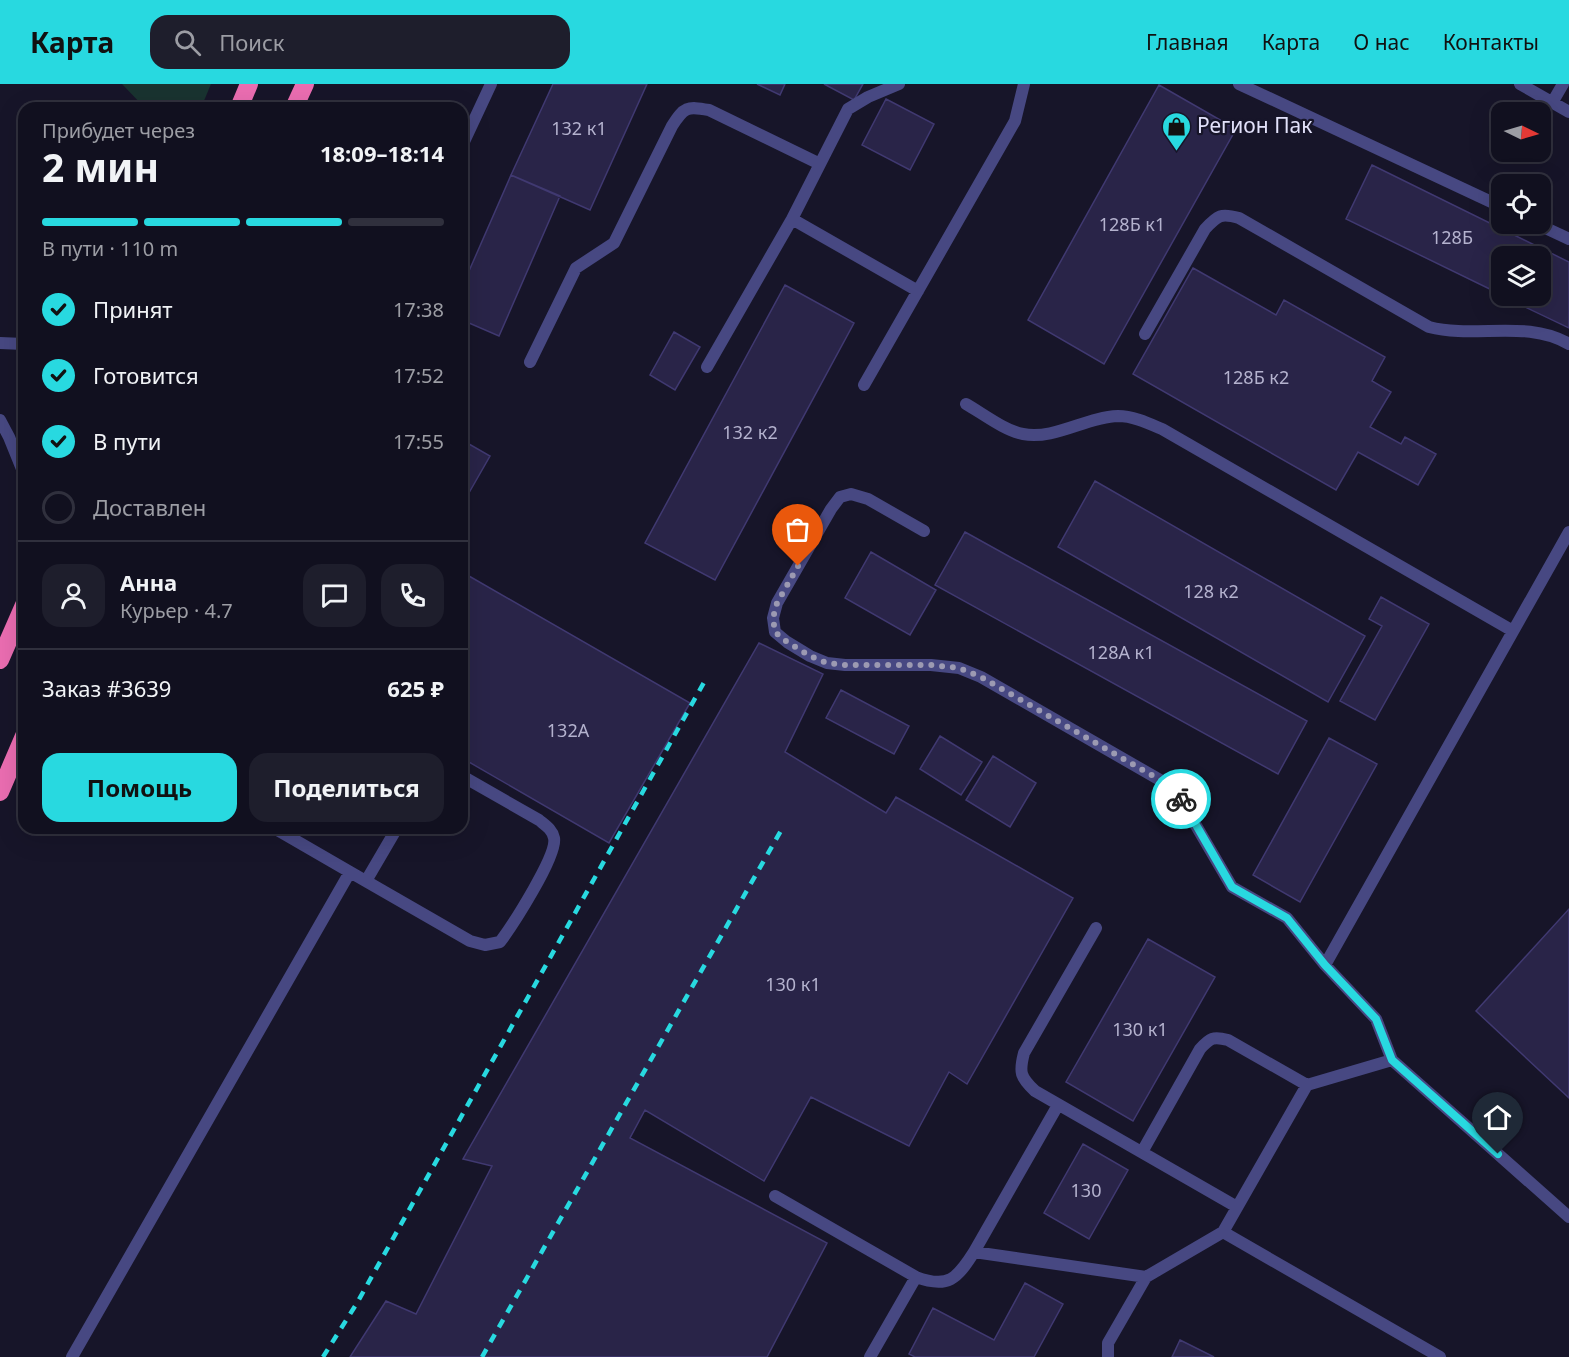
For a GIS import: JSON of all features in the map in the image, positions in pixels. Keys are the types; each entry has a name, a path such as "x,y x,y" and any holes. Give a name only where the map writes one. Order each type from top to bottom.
{"highway":[{"path":"242,102 249,84"},
{"path":"297,102 305,84"},
{"path":"0,660 18,619"},
{"path":"0,792 18,750"}],"lane":[{"path":"468,133 491,84"},
{"path":"707,367 792,219 848,109 856,102 899,84"},
{"path":"864,385 1015,121 1024,84"},
{"path":"1239,84 1491,202"},
{"path":"1520,84 1569,112"},
{"path":"1552,103 1563,84"},
{"path":"530,362 576,268 614,243 681,112 694,107 709,110 820,164"},
{"path":"1145,334 1205,229 1216,217 1227,215 1239,218 1429,327 1445,331 1527,331 1546,334 1569,344"},
{"path":"792,219 918,291"},
{"path":"1551,231 1569,239"},
{"path":"0,343 18,344"},
{"path":"966,404 1021,434 1035,435 1118,416 1141,420 1162,429 1513,631"},
{"path":"0,420 18,460"},
{"path":"924,531 868,499 851,494 840,497 777,603 773,618 775,632 810,656 827,663 931,665 959,668 981,677 1174,788 1232,887 1287,918 1325,965 1376,1019 1392,1060 1569,1217"},
{"path":"1325,965 1569,532"},
{"path":"284,834 470,941 485,945 500,942 550,859 554,839 549,828 539,820 468,779"},
{"path":"366,881 393,834"},
{"path":"72,1357 350,872"},
{"path":"1096,928 1024,1053 1020,1068 1024,1080 1035,1091 1237,1207"},
{"path":"1142,1152 1200,1049 1209,1040 1218,1037 1228,1040 1307,1085"},
{"path":"1108,1357 1108,1343 1146,1277 1223,1232 1307,1085 1392,1060"},
{"path":"775,1196 916,1277 932,1283 948,1281 964,1268 974,1252 1058,1104"},
{"path":"1223,1232 1440,1357"},
{"path":"974,1252 1146,1277"},
{"path":"870,1357 916,1277"}],"green space":[{"path":"122,84 211,84 204,102 139,102"}],"building":[{"path":"553,84 647,84 590,210 511,175"},
{"path":"757,84 785,84 780,95"},
{"path":"824,84 863,84 854,100"},
{"path":"1159,85 1236,129 1104,364 1028,320"},
{"path":"886,99 934,124 910,170 862,145"},
{"path":"1372,165 1491,224 1491,234 1512,234 1537,246 1491,246 1491,290 1346,219"},
{"path":"511,175 560,196 499,336 468,323 468,273"},
{"path":"1551,253 1569,262 1569,328 1523,306 1551,306"},
{"path":"1193,268 1276,315 1284,300 1385,357 1372,381 1391,392 1370,427 1401,444 1405,437 1436,454 1418,485 1358,452 1336,490 1133,374"},
{"path":"785,285 854,323 715,580 645,543"},
{"path":"674,332 700,347 675,390 650,375"},
{"path":"468,443 490,456 468,494"},
{"path":"1095,481 1365,636 1328,702 1058,547"},
{"path":"965,532 1307,721 1278,774 935,585"},
{"path":"871,552 936,590 910,635 845,598"},
{"path":"468,575 690,703 609,843 468,761"},
{"path":"1381,597 1429,624 1375,720 1340,701 1382,626 1369,619"},
{"path":"759,643 823,674 785,752 886,813 896,797 1073,898 967,1084 949,1072 909,1146 811,1097 764,1181 645,1110 630,1138 827,1243 767,1357 350,1357 386,1301 416,1314 492,1166 463,1159"},
{"path":"841,690 909,726 894,754 826,718"},
{"path":"940,736 982,762 961,795 920,769"},
{"path":"1329,738 1377,764 1300,902 1253,875"},
{"path":"993,756 1036,783 1010,827 966,800"},
{"path":"1569,909 1569,1098 1476,1011"},
{"path":"1148,939 1215,977 1133,1121 1066,1082"},
{"path":"1083,1144 1128,1170 1089,1239 1044,1213"},
{"path":"1025,1283 1063,1304 1034,1357 915,1357 909,1354 933,1308 994,1340"},
{"path":"1180,1340 1214,1357 1172,1357"}],"railway":[{"path":"323,1357 357,1303 707,677"},
{"path":"482,1357 783,827"}],"way so far":[{"path":"798,566 777,603 773,618 775,632 810,656 827,663 844,665 931,665 959,668 981,677 1174,788 1181,799"}],"place":[{"name":"Регион Пак","path":"1176,152"}],"route":[{"path":"1181,799 1232,887 1287,918 1325,965 1376,1019 1392,1060 1498,1154"}]}
